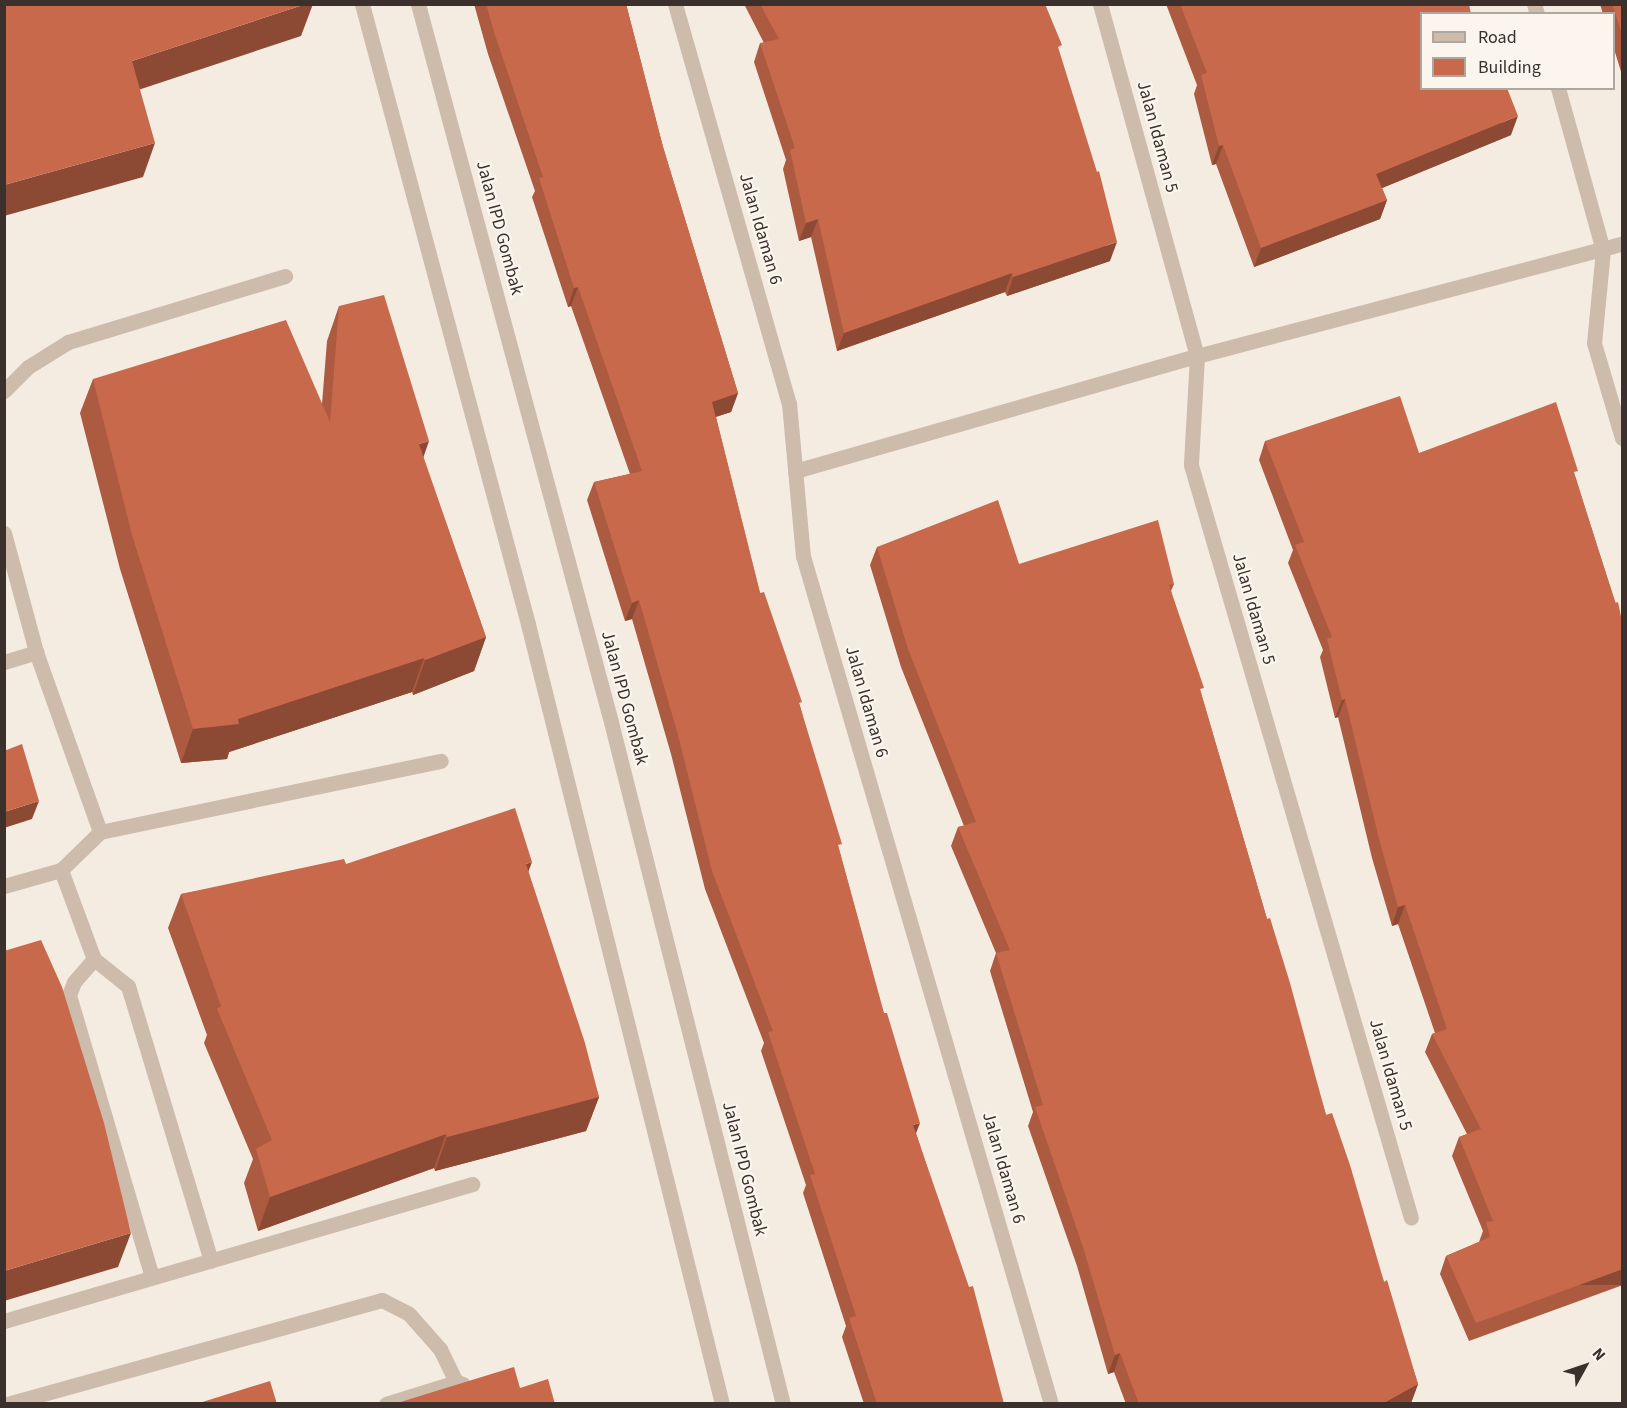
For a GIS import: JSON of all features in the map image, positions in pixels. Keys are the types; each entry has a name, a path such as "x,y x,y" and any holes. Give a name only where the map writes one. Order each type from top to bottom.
{"street":[{"path":"362,4 528,624 722,1404"},
{"name":"Jalan IPD Gombak","path":"418,4 611,722 783,1404"},
{"name":"Jalan Idaman 6","path":"675,4 789,403 803,556 1051,1404"},
{"name":"Jalan Idaman 5","path":"1100,4 1197,356 1191,465 1411,1218"},
{"path":"1559,90 1603,250 1594,343 1623,438"},
{"path":"795,471 1197,356 1623,244"},
{"path":"4,391 28,367 68,342 285,276"},
{"path":"4,533 36,652 100,832"},
{"path":"4,662 36,652"},
{"path":"4,886 61,870 100,832 441,761"},
{"path":"61,870 94,959 128,986 211,1261"},
{"path":"94,959 74,982 69,995 152,1277"},
{"path":"4,1321 472,1184"},
{"path":"7,1404 382,1300 409,1314 440,1349 456,1382"},
{"path":"386,1404 456,1382 478,1387"}],"building":[{"path":"4,4 306,4 132,61 155,143 4,185"},
{"path":"486,4 626,4 663,147 738,393 712,402 760,593 764,592 802,702 799,703 842,844 838,845 884,1013 887,1013 920,1123 913,1125 969,1287 973,1286 1004,1404 877,1404 849,1318 856,1316 810,1175 815,1174 768,1032 773,1031 712,871 678,735 639,600 632,603 594,482 642,471 578,287 574,288 539,178 543,177"},
{"path":"760,4 1045,4 1062,45 1058,47 1097,172 1099,171 1117,242 1013,277 1012,273 844,333 818,219 806,223 790,150 795,148 760,43 779,39"},
{"path":"1180,4 1469,4 1471,12 1420,12 1420,90 1508,90 1518,116 1376,174 1387,200 1261,248 1223,145 1219,146 1201,75 1207,73"},
{"path":"1612,4 1623,4 1623,37 1615,12"},
{"path":"384,295 429,441 419,444 486,637 425,660 424,658 238,719 239,724 193,729 132,535 93,379 286,320 330,422 339,306"},
{"path":"1400,396 1419,453 1556,402 1578,471 1574,472 1615,603 1618,602 1623,626 1623,1269 1476,1323 1446,1256 1490,1237 1486,1222 1493,1221 1459,1137 1481,1129 1432,1034 1447,1029 1405,905 1398,907 1345,699 1342,700 1327,639 1332,637 1295,545 1304,542 1265,441"},
{"path":"998,500 1019,564 1158,520 1174,584 1169,585 1204,688 1200,689 1267,919 1270,918 1290,983 1326,1115 1332,1113 1350,1165 1384,1282 1387,1280 1418,1384 1382,1404 1139,1404 1120,1353 1115,1355 1083,1247 1035,1107 1043,1105 996,953 1010,950 958,827 976,822 908,649 877,547"},
{"path":"22,744 39,801 4,812 4,751"},
{"path":"515,808 532,862 526,864 585,1043 599,1097 447,1137 446,1134 270,1197 256,1149 272,1140 217,1009 221,1006 181,894 344,859 346,864"},
{"path":"41,940 62,987 104,1123 131,1233 4,1271 4,951"},
{"path":"514,1367 520,1388 548,1379 555,1404 394,1404"},
{"path":"270,1381 277,1404 196,1404"}]}
